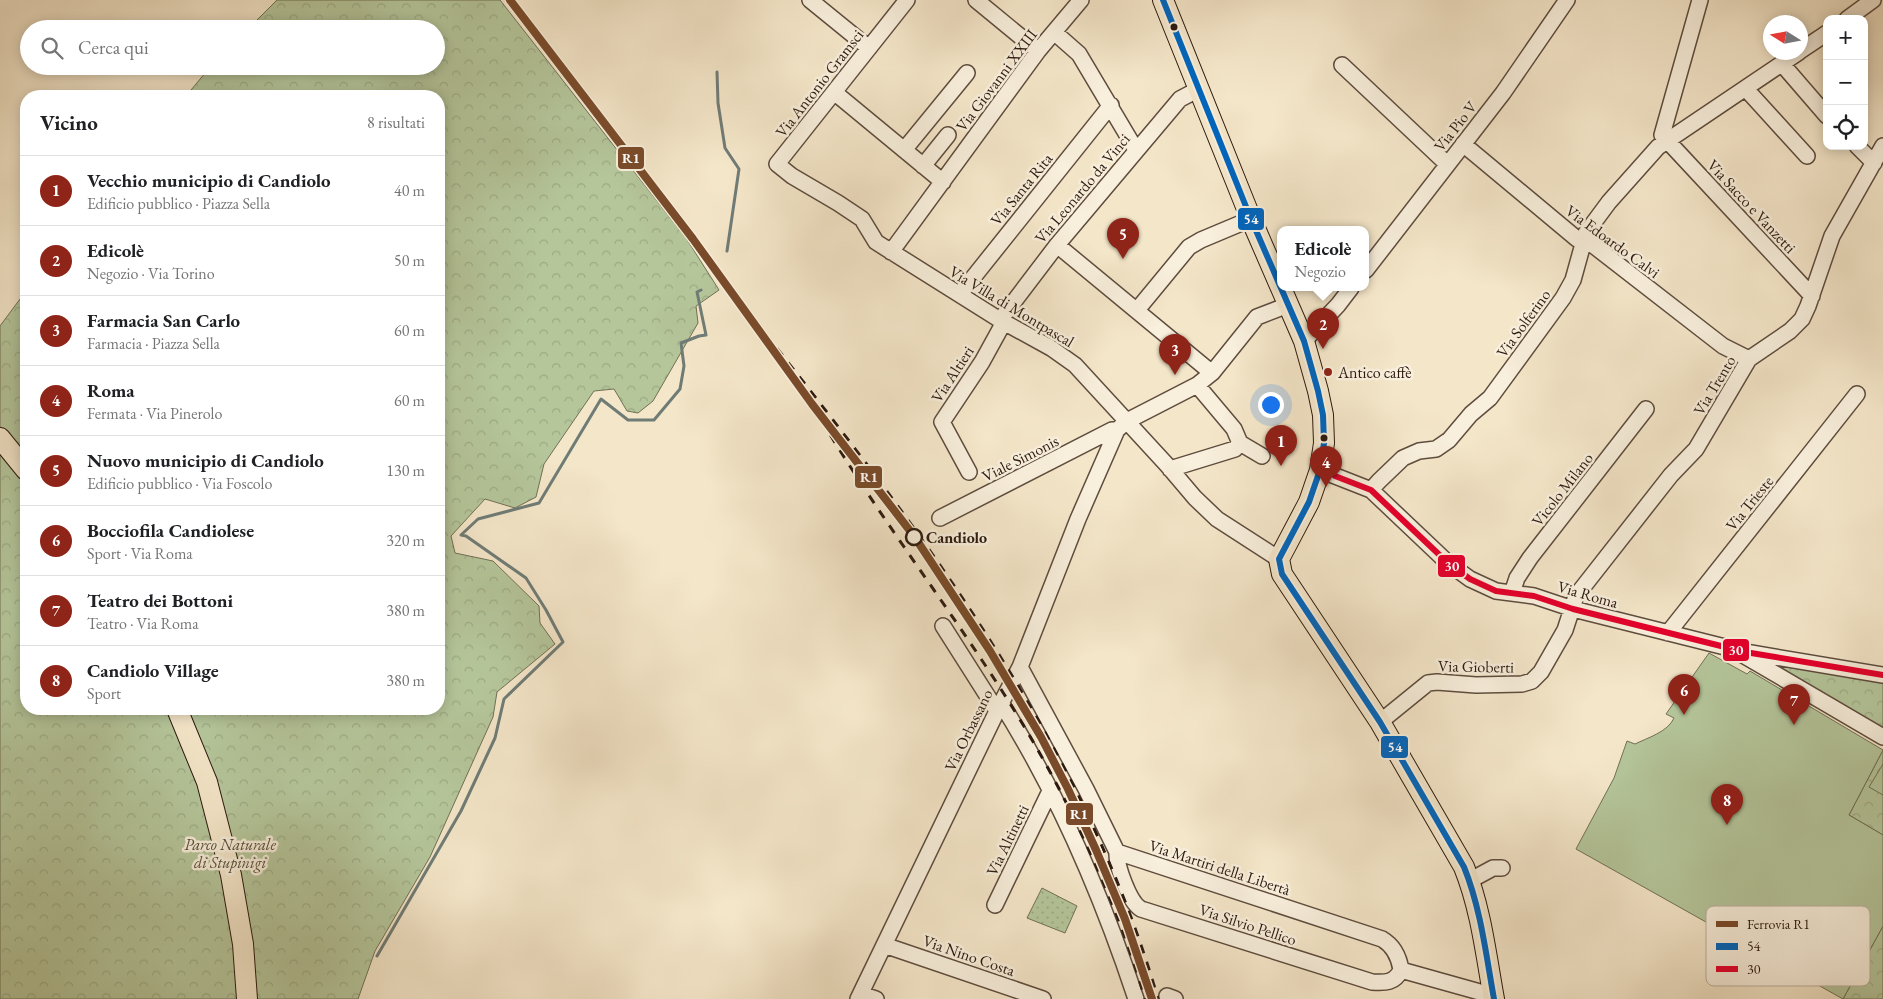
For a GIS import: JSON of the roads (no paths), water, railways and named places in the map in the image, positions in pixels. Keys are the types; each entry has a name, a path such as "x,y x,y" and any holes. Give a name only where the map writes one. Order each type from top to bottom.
{"main road":[{"path":"1163,0 1277,279"},
{"path":"1282,291 1313,368 1322,415 1324,443 1320,470 1309,502 1279,559 1282,574 1380,722 1464,867 1477,907 1494,998"},
{"path":"0,438 20,463"},
{"path":"180,715 207,782 231,874 243,944 247,999"}],"street":[{"path":"810,0 869,48"},
{"name":"Via Antonio Gramsci","path":"777,164 907,0"},
{"path":"976,0 1038,51"},
{"name":"Via Giovanni XXIII","path":"891,252 1038,51 1081,0"},
{"name":"Via Pio V","path":"1369,266 1503,92 1567,0"},
{"path":"1666,140 1662,136 1700,0"},
{"path":"1852,15 1873,0"},
{"path":"1054,32 1079,54 1136,150"},
{"name":"Via Solferino","path":"1808,46 1823,36"},
{"name":"Via Solferino","path":"1371,490 1378,481 1411,454 1436,449 1443,445 1471,414 1490,398 1563,298 1572,280 1586,233 1609,202 1658,147 1788,60"},
{"path":"1782,64 1823,111"},
{"path":"1342,65 1447,164"},
{"name":"Via Giovanni XXIII","path":"904,150 967,73"},
{"path":"1746,88 1807,156"},
{"name":"Via Leonardo da Vinci","path":"1002,321 1057,245 1136,150 1180,99 1199,89"},
{"path":"834,92 943,182"},
{"name":"Via Santa Rita","path":"960,294 1111,105"},
{"name":"Via Giovanni XXIII","path":"923,166 948,136"},
{"name":"Via Sacco e Vanzetti","path":"1666,140 1812,296"},
{"name":"Via Edoardo Calvi","path":"1462,144 1577,239 1590,242 1723,346 1749,359"},
{"name":"Via Trento","path":"1572,609 1576,596 1670,475 1696,449 1749,359 1790,331 1802,319 1812,296 1832,236 1883,146"},
{"path":"1861,150 1874,163"},
{"name":"Via Villa di Montpascal","path":"777,164 792,176 862,219 876,242 1076,365 1122,426 1170,469 1195,498 1217,519 1279,559"},
{"path":"1141,305 1189,247 1251,219"},
{"path":"1057,245 1141,305 1212,373"},
{"path":"1304,342 1350,291"},
{"name":"Viale Simonis","path":"940,518 1122,426 1197,385 1212,373 1257,317 1288,305"},
{"name":"Via Altieri","path":"969,472 942,422 982,362 1002,321"},
{"path":"1197,385 1234,429 1240,443 1262,456"},
{"name":"Via Trieste","path":"1668,633 1857,394"},
{"name":"Vicolo Milano","path":"1512,593 1517,578 1530,558 1646,409"},
{"name":"Via Orbassano","path":"859,996 1020,667 1078,519 1122,426"},
{"path":"1170,469 1235,449 1240,443"},
{"name":"Via Roma","path":"1320,470 1371,490 1448,563 1470,579 1496,591 1534,596 1572,609 1733,649 1883,675"},
{"name":"Via Gioberti","path":"1380,722 1428,683 1476,685 1522,684 1532,681 1549,660 1566,630 1572,609"},
{"path":"943,626 999,707 1050,791 1094,882 1136,999"},
{"path":"1733,649 1883,736"},
{"path":"1020,667 1086,789 1117,852"},
{"name":"Via Altinetti","path":"995,905 1050,791"},
{"name":"Via Silvio Pellico","path":"1117,852 1117,860 1133,902 1141,909 1372,982 1393,980 1398,977 1401,970"},
{"name":"Via Martiri della Libertà","path":"1117,852 1382,939 1393,949 1399,959 1401,970"},
{"path":"1469,881 1493,868 1502,868"},
{"name":"Via Nino Costa","path":"884,945 1043,999"},
{"path":"1401,970 1494,998"},
{"path":"859,996 876,999"}],"waterway":[{"path":"717,72 718,103 725,148 739,169 727,251"},
{"path":"377,956 461,811 495,738 504,699 563,642 526,578 466,536 461,535 478,519 539,503 601,399 628,420 654,420 680,389 684,366 681,343 706,335 697,292 701,290"}],"railway":[{"path":"721,278 852,445 915,530 976,618 1031,708 1081,801 1124,898 1158,999"},
{"path":"812,404 882,515 1026,729 1066,803 1103,881 1133,960 1145,999"}],"rail line":[{"name":"R1","path":"510,0 693,239 812,404 914,536 990,651 1041,737 1068,789 1125,919 1152,999"}],"place":[{"name":"Nuovo municipio di Candiolo","path":"1123,259"},
{"name":"Edicolè","path":"1323,349"},
{"name":"Antico caffè","path":"1328,372"},
{"name":"Farmacia San Carlo","path":"1175,375"},
{"name":"Vecchio municipio di Candiolo","path":"1281,466"},
{"name":"Roma","path":"1326,487"},
{"name":"Candiolo","path":"914,537"},
{"name":"Bocciofila Candiolese","path":"1684,715"},
{"name":"Teatro dei Bottoni","path":"1794,725"},
{"name":"Candiolo Village","path":"1727,825"}],"park label":[{"name":"Parco Naturale di Stupinigi","path":"230,853"}]}
